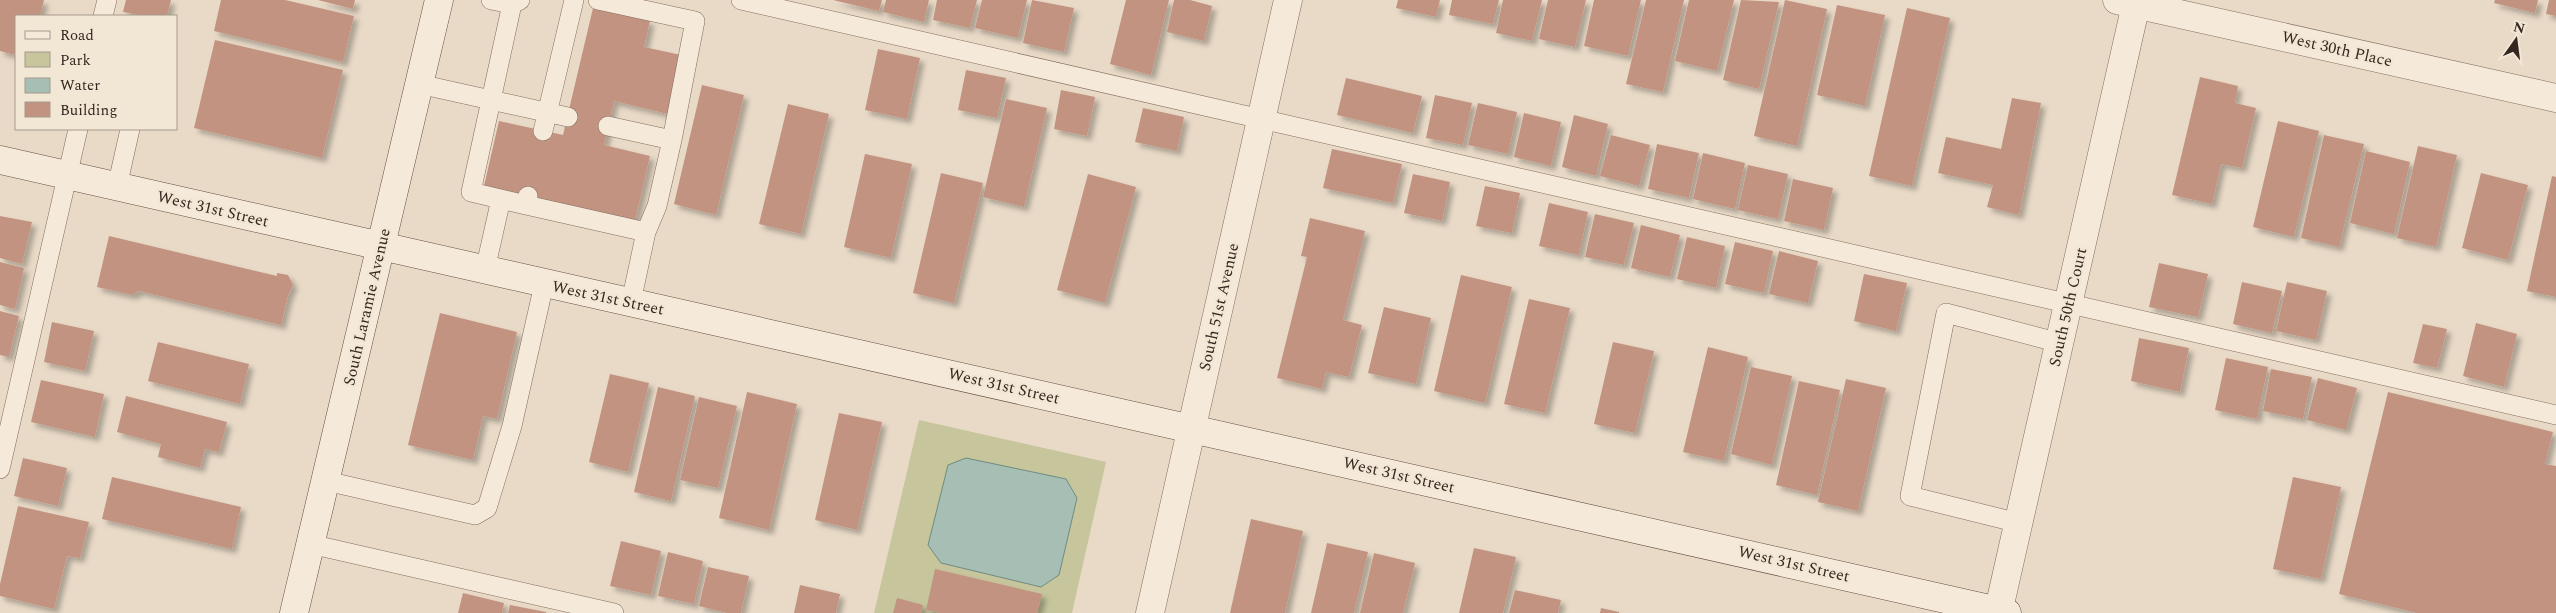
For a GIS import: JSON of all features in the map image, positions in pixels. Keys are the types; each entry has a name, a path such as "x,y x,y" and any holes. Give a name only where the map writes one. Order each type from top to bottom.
{"main road":[{"name":"South Laramie Avenue","path":"294,613 439,0"},
{"name":"South 51st Avenue","path":"1150,613 1288,0"},
{"name":"West 30th Place","path":"2130,1 2556,98"},
{"name":"South 50th Court","path":"2001,612 2060,343 2130,1"},
{"name":"West 31st Street","path":"0,160 544,284 1192,427 2001,612"}],"lane":[{"path":"103,15 107,0"},
{"path":"491,0 516,2 471,192 501,199 527,201 583,214 646,232"},
{"path":"543,131 574,0"},
{"path":"598,0 696,21 657,206 646,232 631,302"},
{"path":"741,0 2556,415"},
{"path":"419,84 568,117"},
{"path":"608,126 672,140"},
{"path":"0,469 78,130"},
{"path":"117,187 130,130"},
{"path":"485,270 501,199"},
{"path":"326,481 475,515 487,508 512,426 544,284"},
{"path":"2019,523 1910,496 1946,313 2060,343"},
{"path":"310,544 614,613"}],"green space":[{"path":"919,420 1106,462 1072,613 874,613"}],"water":[{"path":"966,458 1066,479 1077,498 1059,575 1041,587 941,563 928,545 948,465"}],"building":[{"path":"0,0 44,0 40,15 15,15 15,55 0,51"},
{"path":"126,0 171,0 167,15 139,15 123,12"},
{"path":"221,0 285,0 354,16 343,62 214,31"},
{"path":"318,0 355,0 353,9"},
{"path":"833,0 882,0 879,11"},
{"path":"886,0 929,0 924,22 883,12"},
{"path":"937,0 977,0 970,28 933,20"},
{"path":"982,0 1027,0 1018,38 975,28"},
{"path":"1032,0 1074,8 1064,52 1023,43"},
{"path":"1126,0 1169,0 1151,75 1110,64"},
{"path":"1174,0 1190,0 1212,6 1204,41 1167,32"},
{"path":"1398,0 1440,0 1436,17 1396,8"},
{"path":"1452,0 1499,0 1493,24 1449,15"},
{"path":"1503,0 1542,0 1532,41 1496,33"},
{"path":"1548,0 1586,0 1575,47 1539,39"},
{"path":"1594,0 1641,0 1628,56 1584,46"},
{"path":"1646,0 1684,0 1663,92 1626,84"},
{"path":"1689,0 1734,0 1717,71 1675,61"},
{"path":"1741,0 1779,2 1759,89 1723,80"},
{"path":"1785,0 1827,9 1797,146 1754,136"},
{"path":"2495,0 2538,0 2535,13 2494,3"},
{"path":"2549,0 2556,0 2556,16 2546,14"},
{"path":"1837,5 1885,15 1865,106 1817,95"},
{"path":"593,8 650,21 644,47 681,55 668,114 614,101 604,145 650,156 635,221 484,186 499,121 563,135"},
{"path":"1907,8 1950,18 1912,186 1869,176"},
{"path":"215,40 343,70 322,158 194,128"},
{"path":"878,49 920,58 907,119 865,110"},
{"path":"966,70 1006,78 997,118 958,110"},
{"path":"2200,77 2238,86 2235,103 2256,108 2242,168 2221,164 2212,204 2172,195"},
{"path":"1346,78 1422,96 1413,133 1337,115"},
{"path":"702,85 744,95 716,215 674,204"},
{"path":"1061,90 1095,97 1087,136 1054,129"},
{"path":"1435,95 1472,103 1463,145 1426,138"},
{"path":"2012,98 2041,103 2019,215 1987,207 1993,185 1938,173 1946,137 2001,149"},
{"path":"1006,99 1047,108 1024,207 983,197"},
{"path":"1478,103 1517,112 1508,154 1468,145"},
{"path":"788,104 829,114 801,234 759,224"},
{"path":"1143,108 1184,117 1177,151 1135,142"},
{"path":"1524,113 1561,122 1551,166 1514,157"},
{"path":"1574,115 1608,124 1596,176 1562,167"},
{"path":"2278,121 2319,131 2294,237 2253,227"},
{"path":"1611,135 1650,145 1639,186 1600,176"},
{"path":"2324,135 2364,144 2339,247 2301,238"},
{"path":"1657,144 1699,153 1689,198 1648,189"},
{"path":"2418,146 2457,155 2436,247 2397,238"},
{"path":"1332,149 1402,164 1393,203 1323,188"},
{"path":"2366,151 2410,162 2394,234 2350,223"},
{"path":"1703,153 1745,163 1735,209 1693,199"},
{"path":"865,154 912,164 891,258 844,247"},
{"path":"1748,165 1788,174 1778,219 1738,210"},
{"path":"941,173 983,183 954,303 913,293"},
{"path":"2481,173 2528,185 2508,260 2462,248"},
{"path":"1088,174 1136,187 1105,303 1057,290"},
{"path":"1413,174 1450,182 1442,221 1404,213"},
{"path":"2552,176 2556,177 2556,297 2527,291"},
{"path":"1793,179 1833,188 1824,230 1784,221"},
{"path":"1485,186 1520,193 1512,233 1476,226"},
{"path":"1549,203 1588,212 1579,255 1539,246"},
{"path":"1595,214 1634,223 1624,265 1585,257"},
{"path":"0,216 32,222 22,264 0,258"},
{"path":"1310,218 1365,231 1343,320 1362,325 1349,377 1326,372 1322,389 1277,378 1307,257 1301,256"},
{"path":"1641,225 1680,235 1670,277 1631,268"},
{"path":"109,236 277,276 277,273 288,275 293,285 288,296 281,325 139,291 132,295 97,287"},
{"path":"1687,237 1725,246 1716,288 1677,279"},
{"path":"1735,242 1773,251 1764,293 1725,284"},
{"path":"1779,251 1818,261 1808,303 1769,294"},
{"path":"0,262 24,268 15,309 0,305"},
{"path":"2159,263 2208,274 2198,317 2149,307"},
{"path":"1864,274 1907,283 1896,331 1854,321"},
{"path":"1461,275 1512,287 1485,403 1434,391"},
{"path":"2242,282 2282,291 2272,333 2233,324"},
{"path":"2287,282 2327,291 2316,340 2276,331"},
{"path":"1529,299 1570,308 1545,413 1504,404"},
{"path":"1384,307 1431,318 1416,384 1368,373"},
{"path":"0,311 19,316 9,357 0,355"},
{"path":"440,313 517,332 497,419 483,416 473,460 408,445"},
{"path":"52,322 94,331 85,371 44,362"},
{"path":"2476,323 2517,334 2504,387 2463,376"},
{"path":"2423,324 2447,329 2437,368 2413,363"},
{"path":"2139,338 2189,348 2180,392 2131,381"},
{"path":"158,342 249,364 240,404 148,381"},
{"path":"1613,342 1654,351 1635,433 1594,424"},
{"path":"1708,347 1748,357 1724,461 1683,452"},
{"path":"2226,358 2268,367 2257,419 2215,410"},
{"path":"1751,367 1792,376 1772,465 1731,454"},
{"path":"2271,369 2312,377 2303,419 2263,411"},
{"path":"610,374 649,383 628,472 589,462"},
{"path":"2318,378 2357,388 2346,430 2307,420"},
{"path":"1846,379 1886,388 1858,511 1818,502"},
{"path":"41,380 104,394 95,437 31,422"},
{"path":"1799,381 1840,390 1817,495 1776,485"},
{"path":"658,387 695,396 671,501 634,492"},
{"path":"747,392 797,404 769,530 719,518"},
{"path":"2388,392 2553,432 2545,464 2556,466 2556,613 2417,613 2339,594"},
{"path":"126,396 227,422 219,452 205,449 200,468 158,457 161,444 117,432"},
{"path":"699,397 737,406 718,488 680,480"},
{"path":"839,413 882,422 857,530 815,520"},
{"path":"23,458 67,468 58,506 14,496"},
{"path":"112,477 241,507 232,549 102,519"},
{"path":"2293,477 2341,487 2321,579 2273,569"},
{"path":"18,506 89,522 80,558 67,556 54,609 0,596 0,584"},
{"path":"1251,519 1303,531 1285,613 1230,613"},
{"path":"621,541 661,551 651,595 610,586"},
{"path":"1327,543 1368,552 1354,613 1311,613"},
{"path":"1474,548 1516,557 1503,613 1459,613"},
{"path":"668,552 703,561 694,604 658,596"},
{"path":"1374,553 1415,563 1403,613 1360,613"},
{"path":"708,567 749,576 741,613 727,613 699,606"},
{"path":"935,569 1042,594 1037,613 941,613 926,610"},
{"path":"800,585 840,594 836,613 794,613"},
{"path":"1515,590 1561,600 1558,613 1509,613"},
{"path":"463,593 504,603 502,613 458,613"},
{"path":"897,598 923,605 921,613 893,613"},
{"path":"510,605 546,612 546,613 508,613"},
{"path":"1601,608 1619,612 1619,613 1600,613"}]}
